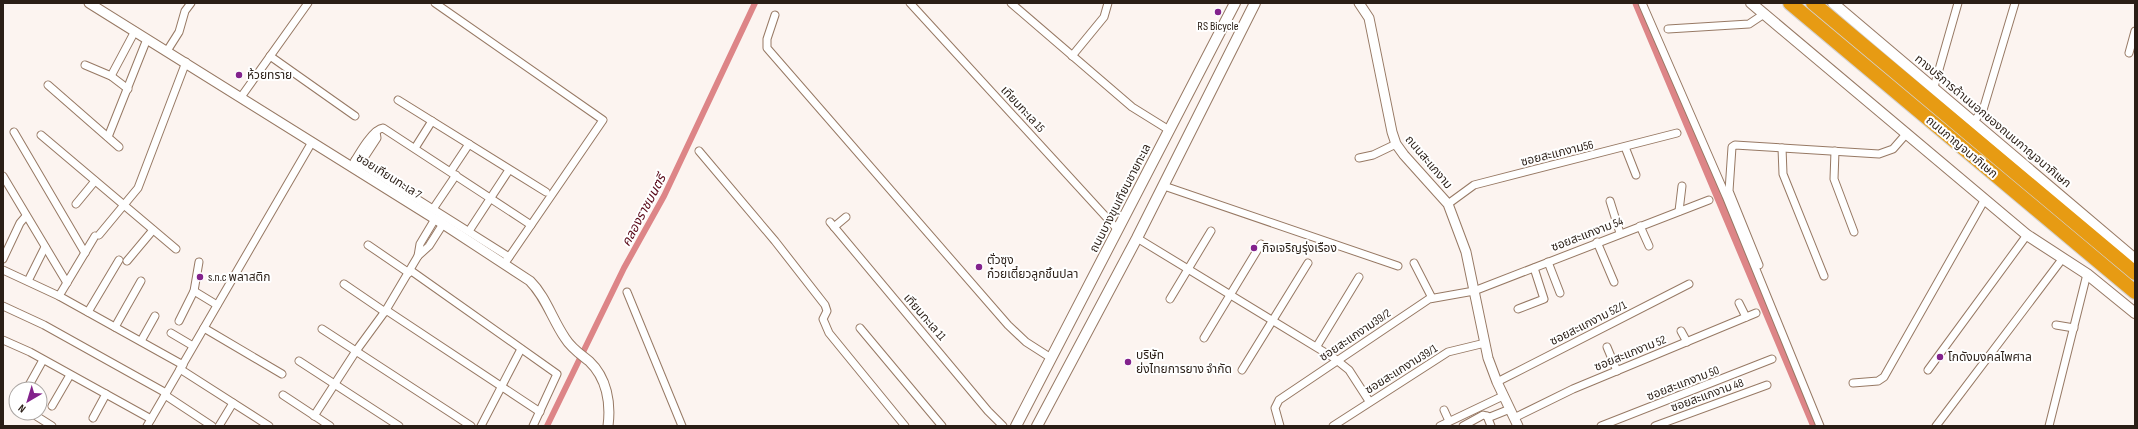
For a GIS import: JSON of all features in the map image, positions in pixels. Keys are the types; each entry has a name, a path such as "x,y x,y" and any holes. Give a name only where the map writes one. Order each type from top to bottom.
{"highway":[{"name":"ถนนกาญจนาภิเษก","path":"1790,3 2135,292"},
{"name":"ถนนกาญจนาภิเษก","path":"1813,3 2135,273"}],"main road":[{"name":"ถนนบางขุนเทียนชายทะเล","path":"1018,425 1235,3"},
{"path":"1037,426 1164,186 1255,3"},
{"path":"1751,3 2027,235 2041,246 2087,274 2135,313"},
{"name":"ทางบริการด้านนอกของถนนกาญจนาภิเษก","path":"1833,3 1934,87 2135,259"}],"street":[{"name":"ซอยเทียนทะเล 7","path":"89,3 186,62 312,142 356,165 439,222 507,260 536,286 570,345 598,371 608,398 608,426"},
{"path":"184,3 185,11"},
{"path":"167,51 179,32 185,11 191,3"},
{"path":"241,97 308,3"},
{"path":"435,3 603,120 531,225 507,260 469,231 356,165 377,138 376,132 379,128 383,128 454,173 531,225"},
{"name":"เทียนทะเล 15","path":"910,3 1118,230"},
{"path":"1011,3 1141,114 1170,130"},
{"path":"1072,56 1104,17 1108,3"},
{"name":"ถนนสะแกงาม","path":"1359,3 1369,18 1390,127 1396,144 1448,204 1466,252 1485,343 1497,382 1514,418"},
{"path":"1642,3 1726,196 1820,426"},
{"path":"1934,87 1958,3"},
{"path":"1974,121 1983,110 2015,3"},
{"path":"1668,30 1748,24 1764,14"},
{"path":"775,15 767,39 767,48 1008,325 1026,342 1052,358"},
{"path":"111,76 134,31"},
{"path":"2129,53 2135,31"},
{"path":"108,137 148,39"},
{"path":"270,56 355,116"},
{"path":"59,296 97,235 137,191 186,62"},
{"path":"85,65 111,76 128,89"},
{"path":"48,85 119,148"},
{"path":"398,100 546,192"},
{"path":"415,148 432,121"},
{"path":"14,132 85,253"},
{"path":"1759,265 1730,195 1730,155 1732,147 1735,145 1879,154 1893,149 1906,133"},
{"name":"ซอยสะแกงาม56","path":"1448,204 1474,185 1677,134"},
{"path":"41,135 176,249"},
{"path":"3,340 106,394 151,423 193,346 312,142"},
{"path":"433,209 469,144"},
{"path":"1359,158 1373,154 1396,144"},
{"path":"1625,147 1636,174"},
{"path":"1782,148 1783,174 1824,276"},
{"path":"698,151 775,241 825,305 827,311 823,319 829,333 905,426"},
{"path":"1835,151 1834,179 1854,232"},
{"path":"469,231 509,170"},
{"path":"3,176 5,186 26,216 67,283"},
{"path":"76,204 96,181"},
{"path":"1164,186 1398,266"},
{"path":"1679,211 1682,186"},
{"path":"1853,383 1878,381 1884,377 1985,199"},
{"name":"ซอยสะแกงาม 54","path":"1474,291 1620,233 1709,200"},
{"path":"1610,201 1620,233"},
{"path":"3,258 20,223 26,216"},
{"name":"เทียนทะเล 11","path":"846,217 832,225 988,411 1004,426"},
{"path":"314,416 356,351 386,311 418,256 429,246 439,222"},
{"path":"1640,226 1649,246"},
{"path":"127,261 153,230"},
{"path":"1170,299 1211,231"},
{"path":"1928,370 2027,235"},
{"path":"1137,238 1318,346 1349,370 1369,401"},
{"path":"1597,242 1614,282"},
{"path":"1204,338 1261,244"},
{"path":"368,245 410,271 557,374 533,426"},
{"path":"28,281 45,247"},
{"path":"1936,426 2063,258"},
{"path":"88,312 118,260"},
{"path":"179,321 194,291 199,262"},
{"path":"1242,370 1308,262"},
{"path":"1548,262 1560,293"},
{"path":"1414,263 1432,298"},
{"path":"1518,309 1544,299 1534,268"},
{"path":"3,270 59,296 141,342 182,367 268,426"},
{"path":"2049,426 2087,274"},
{"path":"1318,346 1358,277"},
{"path":"115,327 141,281"},
{"path":"344,284 540,412"},
{"name":"ซอยสะแกงาม 52/1","path":"1497,382 1689,284"},
{"path":"194,291 217,305"},
{"name":"ซอยสะแกงาม39/2","path":"1280,426 1275,408 1279,400 1432,298 1474,291"},
{"path":"627,292 682,426"},
{"path":"1739,303 1746,317"},
{"path":"3,306 44,325 166,394 212,426"},
{"name":"ซอยสะแกงาม 52","path":"1462,426 1483,415 1490,417 1514,418 1573,388 1756,313"},
{"path":"141,342 155,316"},
{"path":"2056,325 2074,328"},
{"path":"204,328 282,374"},
{"path":"860,328 942,426"},
{"path":"322,329 471,426"},
{"path":"1681,331 1687,342"},
{"path":"171,333 193,346"},
{"name":"ซอยสะแกงาม39/1","path":"1334,426 1369,401 1448,352 1485,343"},
{"path":"1607,347 1617,371"},
{"path":"481,426 521,349"},
{"name":"ซอยสะแกงาม 50","path":"1600,426 1772,359"},
{"path":"31,381 43,360"},
{"path":"299,361 399,426"},
{"path":"52,406 70,375"},
{"name":"ซอยสะแกงาม 48","path":"1655,426 1767,385"},
{"path":"93,418 106,394"},
{"path":"283,395 330,426"},
{"path":"1440,426 1503,396"},
{"path":"219,426 233,403"},
{"path":"1444,410 1449,421"},
{"path":"1487,416 1492,426"}],"waterway":[{"name":"คลองราชมนตรี","path":"547,426 624,268 664,196 755,3"},
{"path":"1638,3 1816,426"}],"place":[{"name":"RS Bicycle","path":"1218,12"},
{"name":"ห้วยทราย","path":"239,75"},
{"name":"กิจเจริญรุ่งเรือง","path":"1254,248"},
{"name":"ตั่วซุง ก๋วยเตี๋ยวลูกชิ้นปลา","path":"979,267"},
{"name":"s.n.c พลาสติก","path":"200,277"},
{"name":"โกดังมงคลไพศาล","path":"1940,357"},
{"name":"บริษัท ย่งไทยการยาง จำกัด","path":"1128,362"}]}
